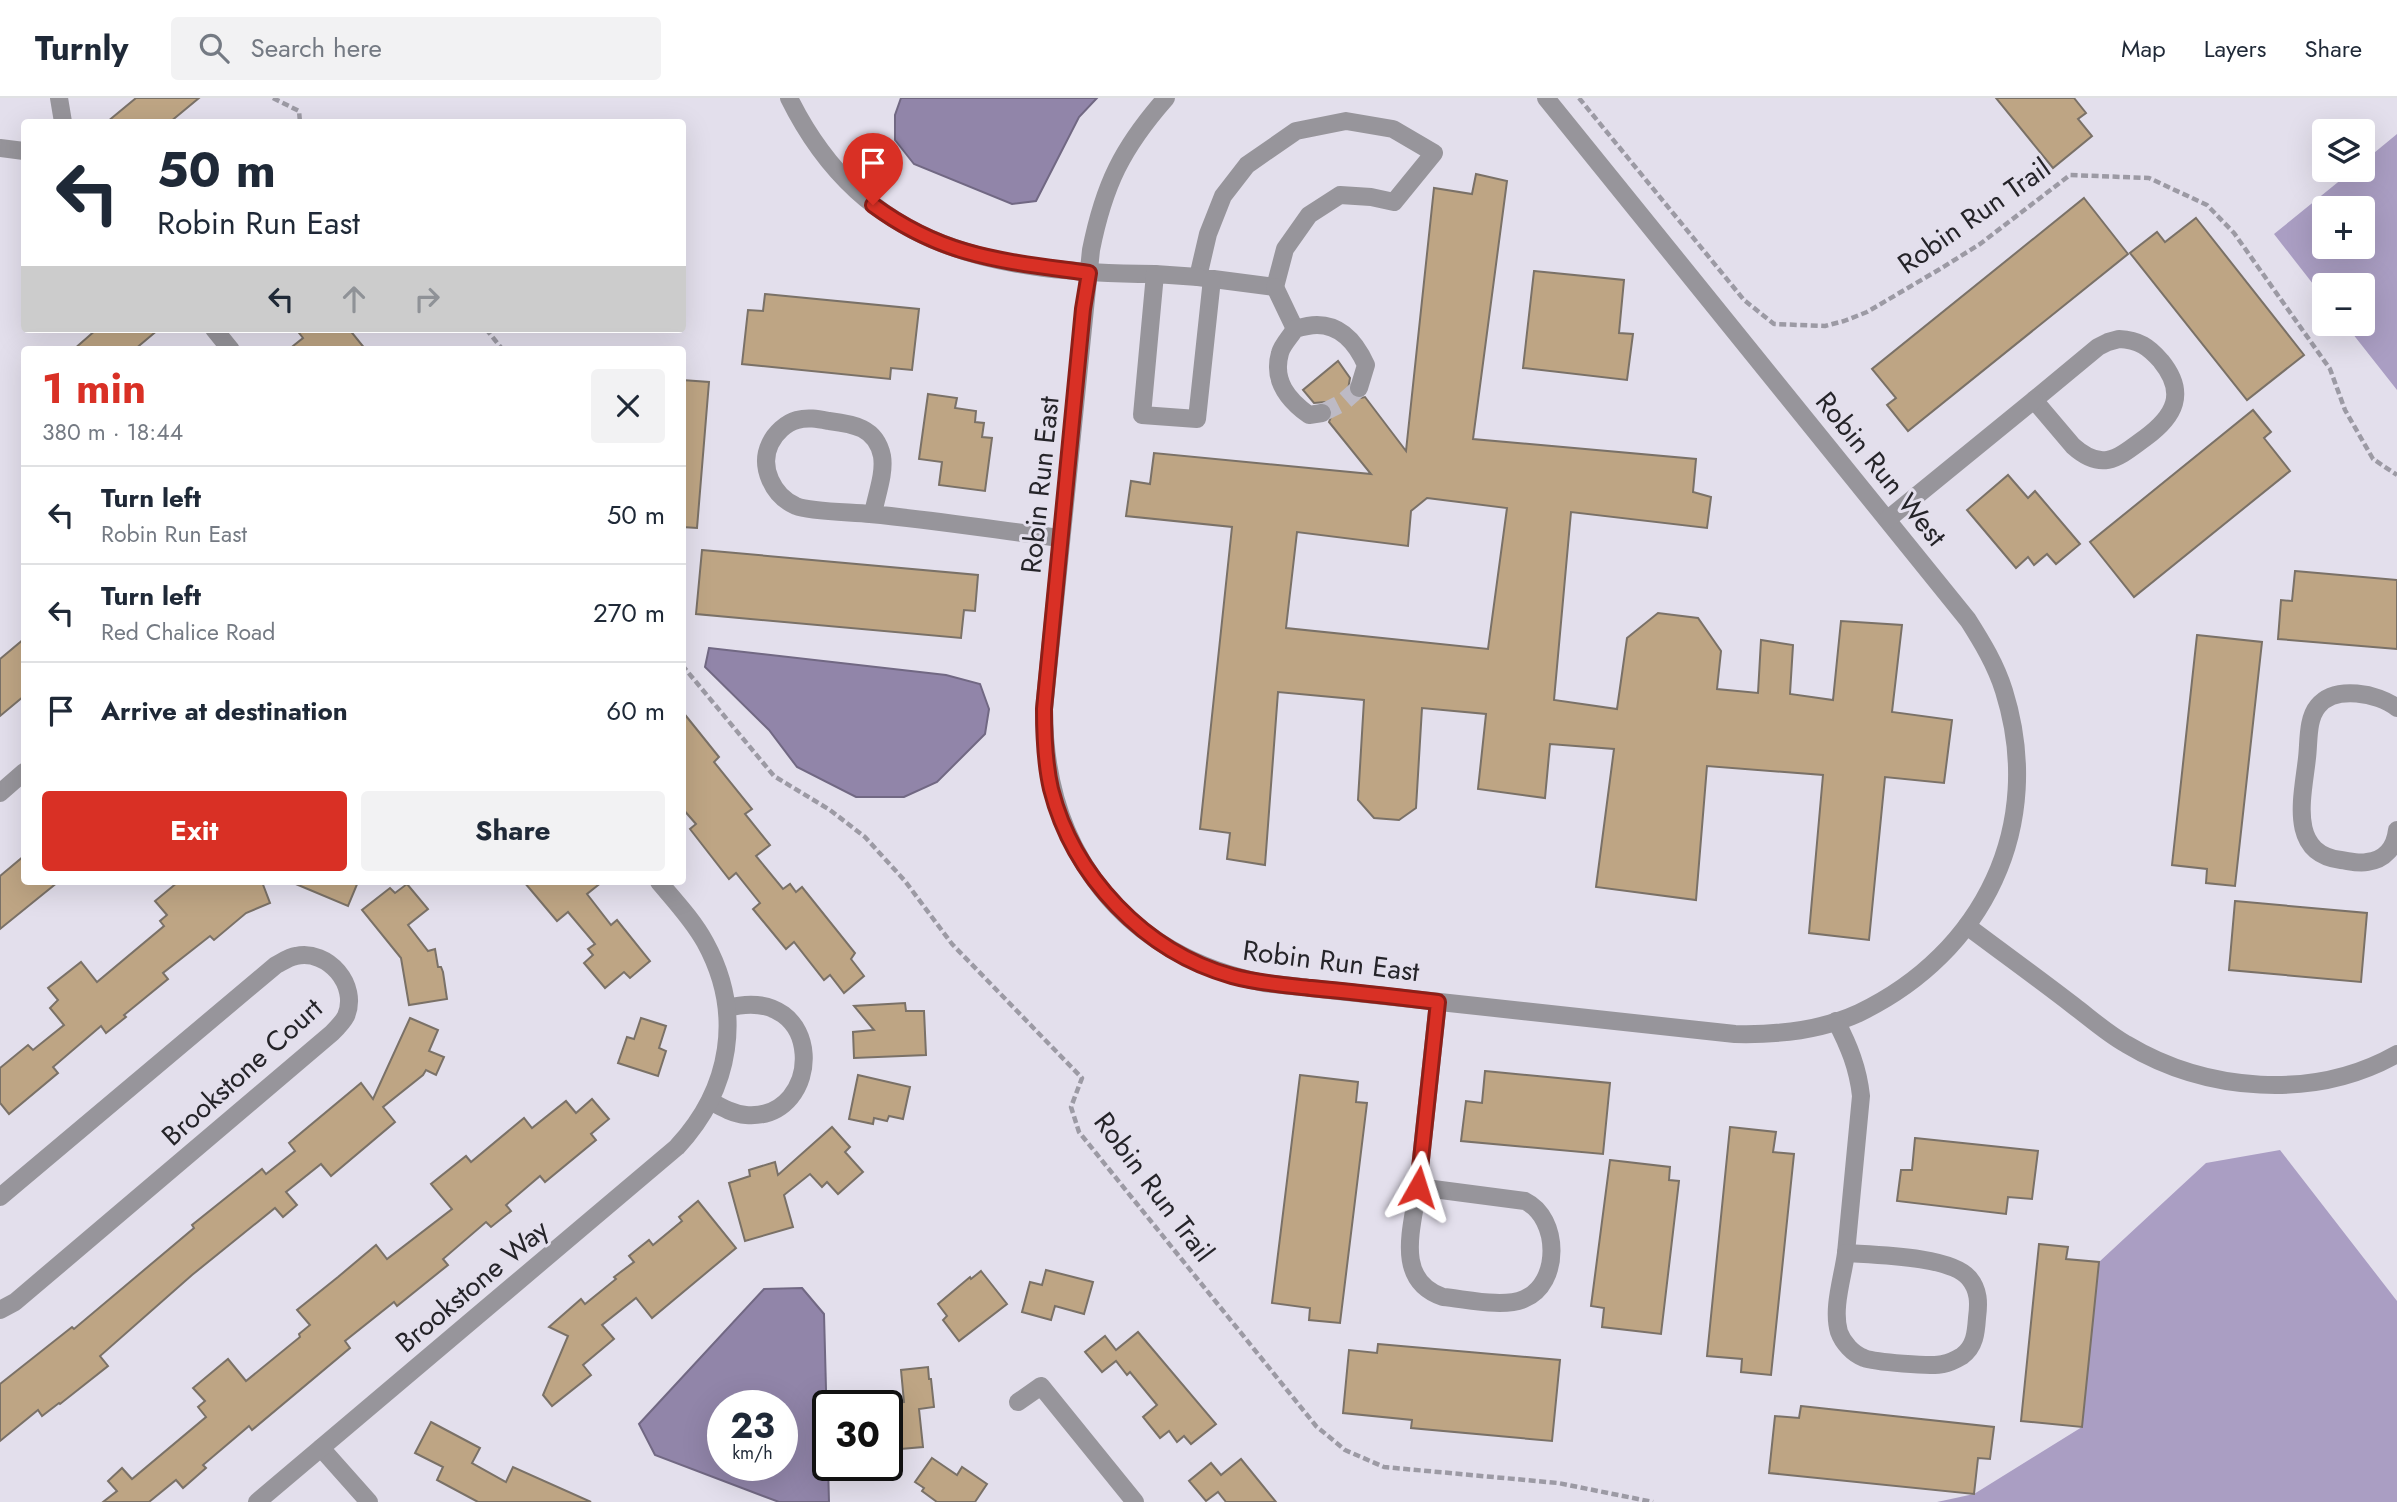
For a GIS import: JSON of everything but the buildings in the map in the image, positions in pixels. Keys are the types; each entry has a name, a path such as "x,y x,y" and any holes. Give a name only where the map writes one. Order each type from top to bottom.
{"street":[{"path":"59,98 62,119"},
{"path":"789,98 811,137 839,174 873,205 912,231 944,246 987,258 1089,273 1155,274 1275,287"},
{"path":"1089,273 1098,217 1113,174 1135,135 1167,98"},
{"name":"Robin Run West","path":"1546,98 1888,519 1974,629 1996,669 2010,711 2017,779 2004,857 1975,918 1967,926"},
{"path":"1155,274 1142,415 1197,419 1208,234 1223,196 1247,165 1296,131 1346,121 1393,129 1434,153 1394,202 1340,195 1309,215 1285,249 1275,287 1295,329"},
{"path":"3,148 21,151"},
{"name":"Robin Run East","path":"1089,273 1083,309 1044,709 1047,765 1055,799 1072,842 1095,880 1133,922 1160,943 1189,960 1231,976 1264,983 1735,1034 1780,1033 1836,1021 1859,1013 1909,984 1945,954 1967,926"},
{"path":"1322,413 1309,415 1291,402 1278,378 1280,352 1295,329 1319,324 1339,331 1357,346 1366,365 1359,388"},
{"path":"1888,519 2098,347 2108,342 2119,339 2141,343 2151,349 2171,376 2176,393 2172,411 2162,426 2117,459 2106,460 2081,453 2034,400"},
{"path":"873,514 883,468 882,457 875,441 865,430 855,424 810,418 784,426 767,451 766,471 781,497 798,507 1061,538"},
{"path":"2396,842 2381,858 2366,863 2330,858 2314,848 2307,839 2301,816 2312,720 2319,705 2339,694 2351,694 2387,700 2397,708"},
{"path":"0,793 21,775"},
{"name":"Brookstone Way","path":"257,1502 677,1147 692,1130 716,1090 725,1057 727,1008 719,972 704,940 661,885"},
{"path":"1967,926 2124,1043 2170,1066 2191,1073 2235,1083 2291,1085 2335,1078 2397,1054"},
{"name":"Brookstone Court","path":"0,1197 276,965 297,956 308,955 319,957 338,970 344,981 348,1004 346,1015 332,1033 15,1302 0,1310"},
{"path":"1418,1187 1525,1201 1533,1206 1546,1221 1551,1241 1546,1278 1540,1287 1527,1298 1506,1303 1443,1297 1423,1286 1413,1273 1409,1257 1438,1002"},
{"path":"710,1101 746,1115 774,1109 791,1096 803,1072 802,1040 796,1028 783,1015 769,1007 755,1004 745,1003 727,1008"},
{"path":"1836,1021 1851,1051 1861,1096 1837,1319 1840,1335 1851,1350 1860,1357 1871,1360 1936,1365 1966,1353 1975,1336 1979,1303 1975,1287 1965,1273 1944,1264 1846,1253"},
{"path":"1018,1402 1041,1386 1135,1502"},
{"path":"321,1448 369,1502"}],"path":[{"path":"272,98 299,111 300,119"},
{"name":"Robin Run Trail","path":"1580,98 1744,300 1774,324 1825,326 1867,312 1980,244 2070,175 2149,178 2207,205 2234,233 2330,369 2344,410 2373,458 2397,475"},
{"name":"Robin Run Trail","path":"686,670 774,776 830,810 865,837 905,881 951,944 1082,1078 1071,1107 1079,1132 1316,1426 1345,1450 1384,1467 1558,1483 1653,1502"}],"shaded area":[{"path":"901,98 1097,98 1079,117 1036,201 1012,204 914,164 895,140 895,115"},
{"path":"2397,134 2397,390 2354,336 2375,336 2375,273 2312,273 2312,283 2274,234 2312,203 2312,259 2375,259 2375,196 2321,196 2338,182 2375,182 2375,152"},
{"path":"709,648 946,675 980,684 989,709 985,734 937,782 904,797 856,797 797,767 769,730 705,667"},
{"path":"2280,1150 2397,1301 2397,1502 1937,1502 1974,1494 2082,1427 2099,1262 2206,1163"},
{"path":"802,1288 824,1314 826,1390 812,1390 812,1481 828,1481 829,1502 779,1502 724,1481 798,1481 798,1390 707,1390 707,1475 655,1455 639,1424 764,1289"}],"tunnel":[{"path":"1322,413 1342,403 1359,388"}],"route":[{"path":"873,205 912,231 944,246 998,261 1089,273 1083,309 1044,709 1047,765 1062,821 1082,862 1117,907 1160,943 1189,960 1231,976 1264,983 1438,1002 1418,1187"}]}
